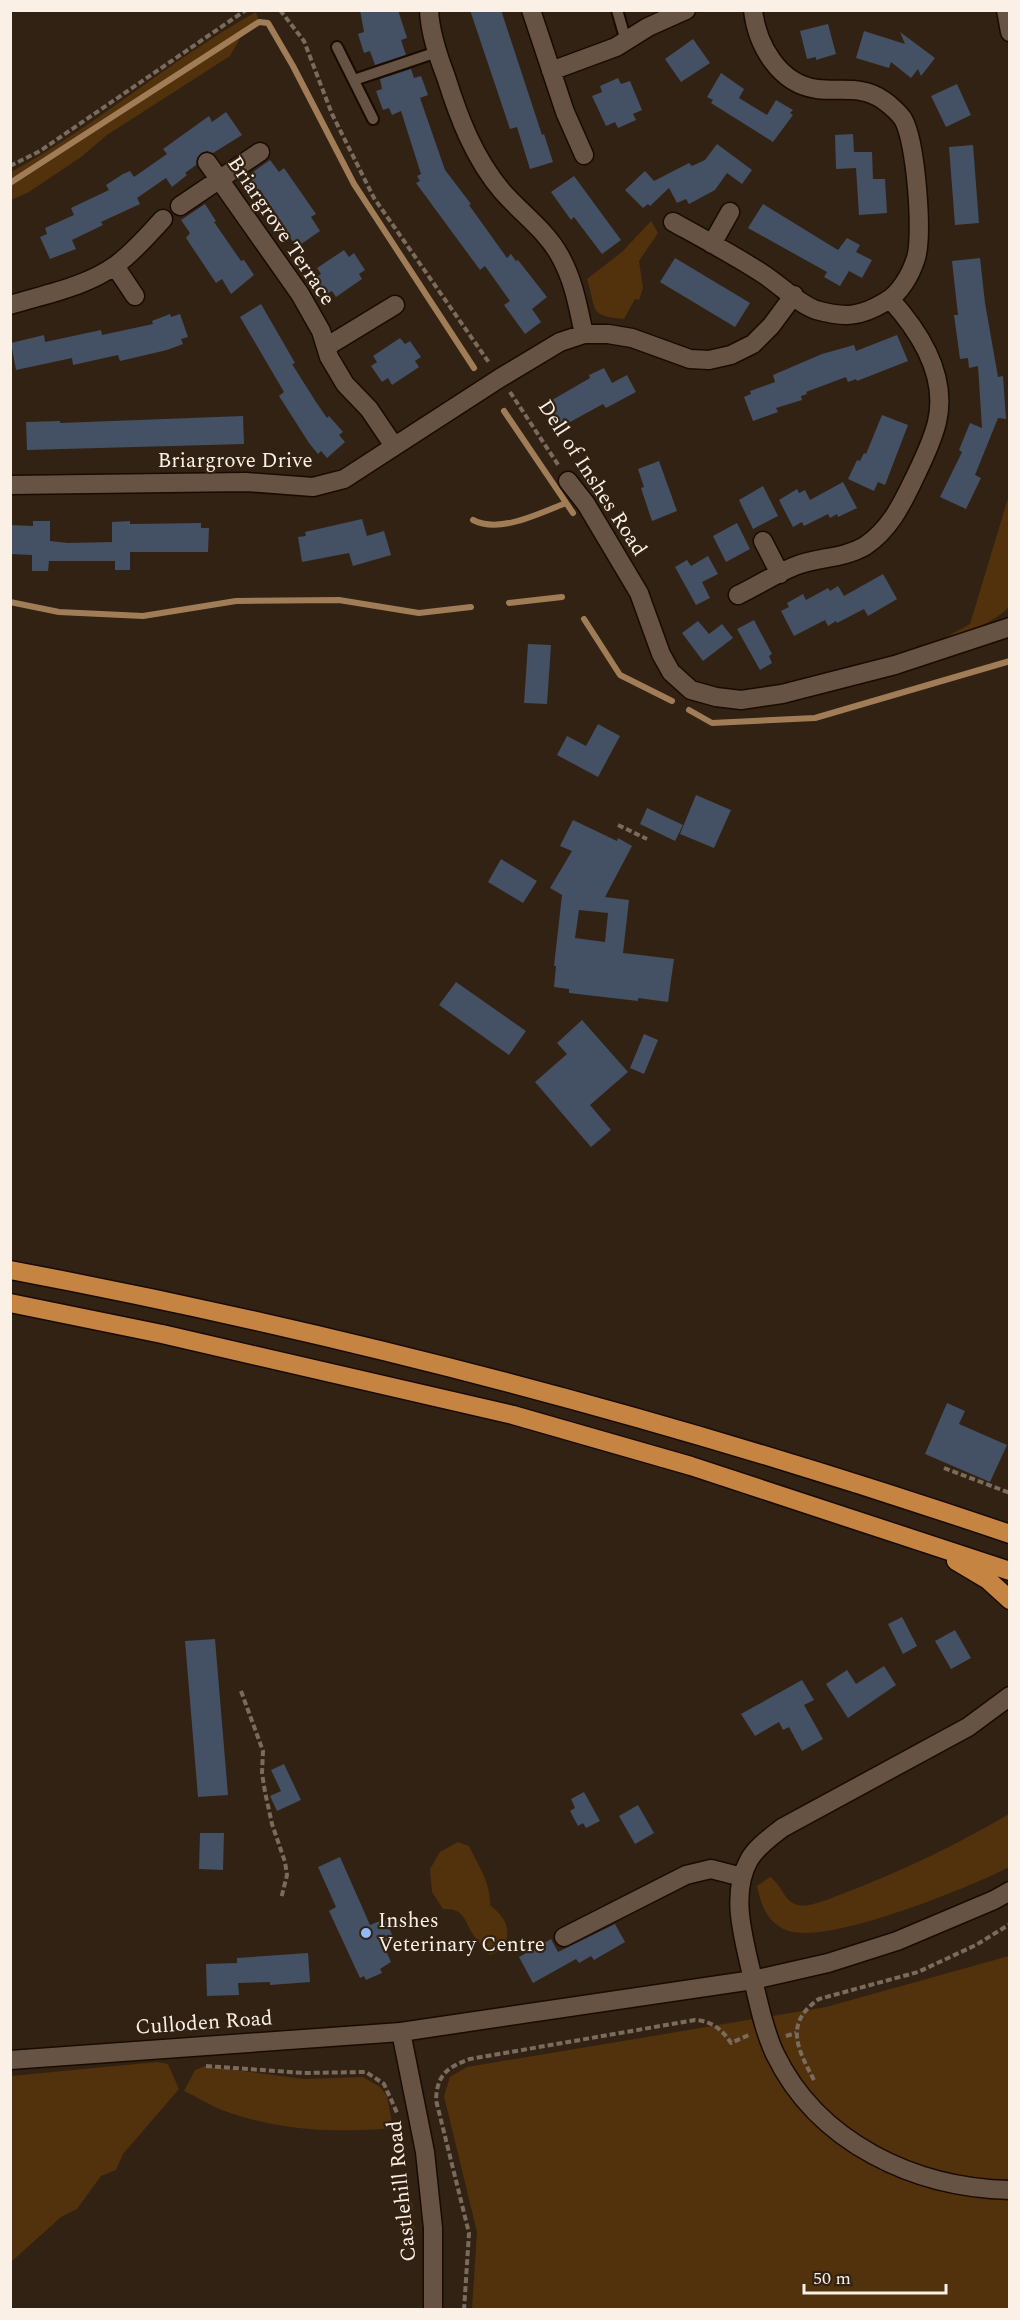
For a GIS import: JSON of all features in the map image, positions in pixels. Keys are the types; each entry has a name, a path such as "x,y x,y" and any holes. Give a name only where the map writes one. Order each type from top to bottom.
{"highway":[{"path":"10,1270 130,1293 336,1338 518,1385 736,1445 1010,1534"},
{"path":"10,1303 162,1334 513,1415 691,1466 1010,1571"},
{"path":"922,1541 988,1580 1010,1600"}],"street":[{"path":"429,10 437,52 458,115 478,159 502,192 535,224 559,253 572,280 584,334 608,334 632,338 690,359 709,360 732,355 753,344 771,326 794,295"},
{"path":"531,10 565,112 584,155"},
{"path":"551,71 616,47 648,27 686,10"},
{"path":"673,222 760,272 813,309 837,315 866,313 890,300 907,280 916,256 918,225 913,146 902,119 883,100 859,89 816,89 800,83 779,70 764,50 753,10"},
{"path":"1006,10 1010,32"},
{"path":"180,206 260,152"},
{"name":"Briargrove Terrace","path":"207,162 300,294 321,331 326,347 345,384 369,409 394,446"},
{"path":"712,244 730,212"},
{"path":"10,305 87,282 115,266 163,219"},
{"path":"115,266 135,296"},
{"path":"738,596 795,566 839,556 864,546 882,531 898,512 930,443 938,420 939,389 933,362 921,338 890,300"},
{"path":"326,347 394,305"},
{"name":"Briargrove Drive","path":"10,485 246,483 313,487 344,479 500,378 560,342 584,334"},
{"name":"Dell of Inshes Road","path":"568,481 586,504 639,593 661,654 671,672 692,690 716,697 741,700 782,694 895,665 1010,627"},
{"path":"763,541 780,574"},
{"path":"1010,1696 969,1727 782,1828 765,1841 749,1859 742,1877 739,1899 741,1923 753,1980 768,2036 775,2054 800,2095 833,2128 867,2153 902,2170 942,2183 980,2189 1010,2190"},
{"path":"564,1937 686,1875 711,1869 742,1877"},
{"name":"Culloden Road","path":"10,2060 401,2032 753,1980 828,1963 897,1941 1010,1891"},
{"name":"Castlehill Road","path":"401,2032 425,2152 433,2228 433,2310"}],"lane":[{"path":"617,10 626,41"},
{"path":"337,47 373,119"},
{"path":"354,80 437,52"}],"path":[{"path":"10,166 40,151 246,10"},
{"name":"Dell of Inshes Road","path":"280,10 304,41 332,114 374,198 500,378 568,481"},
{"path":"618,825 647,839"},
{"path":"944,1468 1010,1493"},
{"path":"241,1691 263,1751 262,1773 265,1792 272,1824 285,1862 287,1875 281,1899"},
{"path":"820,2086 799,2051 796,2033 799,2021 807,2008 819,1999 918,1972 976,1945 1010,1924"},
{"path":"464,2310 469,2233 436,2100 440,2078 453,2065 470,2060 695,2020 711,2023 725,2034 731,2043"},
{"path":"205,2066 304,2073 366,2072 384,2085 390,2094 397,2115"}],"shaded area":[{"path":"256,12 259,21 243,33 230,56 107,135 81,157 29,192 11,200 11,172 73,134 193,51"},
{"path":"651,221 658,233 639,261 643,288 639,300 635,299 624,319 604,316 596,310 587,279 622,252"},
{"path":"1009,495 1009,607 985,624 939,641 970,624"},
{"path":"1009,1814 1009,1867 932,1900 863,1923 805,1933 779,1927 766,1912 761,1900 757,1886 770,1877 793,1903 803,1906 826,1900 885,1877"},
{"path":"458,1842 469,1846 486,1882 490,1905 506,1924 507,1935 504,1949 490,1955 474,1936 463,1916 456,1911 443,1909 432,1892 430,1869 440,1852"},
{"path":"1009,1956 1009,2309 472,2309 477,2232 444,2096 450,2077 467,2067 826,2007"},
{"path":"157,2062 168,2064 179,2089 123,2154 116,2170 101,2176 77,2209 61,2217 11,2262 11,2076"},
{"path":"205,2066 304,2079 363,2077 380,2087 387,2096 393,2128 307,2129 243,2117 217,2108 184,2091 195,2070"},
{"path":"404,2198 412,2203 413,2209 409,2215 415,2228 410,2237 402,2233 399,2225 402,2218 398,2210 398,2199"}],"building":[{"path":"360,10 398,10 407,38 401,40 406,55 375,65 370,51 364,53 358,34 364,32"},
{"path":"470,10 501,10 553,162 530,169 517,127 510,129"},
{"path":"828,24 836,54 816,60 816,57 807,59 800,31"},
{"path":"864,31 905,44 900,32 935,58 921,76 918,69 911,78 891,62 889,68 856,58"},
{"path":"693,39 710,63 681,82 665,59"},
{"path":"411,69 414,78 421,76 428,95 420,98 445,170 507,258 511,254 516,261 518,260 547,297 532,309 541,322 525,334 504,305 510,301 485,266 480,270 416,183 420,181 417,176 421,174 401,111 392,115 389,108 383,110 376,91 382,89 380,79"},
{"path":"721,73 744,89 739,98 767,115 776,100 793,110 790,113 793,115 773,142 711,103 713,100 707,97"},
{"path":"618,78 621,84 630,81 642,110 633,114 636,120 618,128 615,122 606,126 592,96 602,92 600,86"},
{"path":"957,84 971,115 946,127 931,96"},
{"path":"226,112 242,135 213,153 207,151 201,153 196,165 172,187 166,178 137,198 140,204 101,222 103,225 72,240 76,249 50,259 40,237 47,234 45,228 74,215 71,208 109,190 106,185 123,174 130,171 134,177 167,154 163,149 209,116 212,122"},
{"path":"853,134 854,152 872,152 873,179 885,179 887,213 859,215 856,168 836,169 835,135"},
{"path":"717,144 752,170 742,184 727,173 715,190 689,204 686,199 677,203 669,188 650,206 648,204 643,208 625,190 645,171 654,181 689,163 692,166 705,160"},
{"path":"973,145 979,223 955,225 949,147"},
{"path":"270,160 279,172 284,168 316,214 311,217 320,231 297,247 260,190 257,192 246,177"},
{"path":"574,176 621,240 602,254 574,217 571,220 551,192"},
{"path":"205,204 216,221 214,222 241,261 244,260 254,275 231,294 222,279 216,283 186,238 190,233 181,220"},
{"path":"763,204 838,250 847,238 860,245 856,252 872,260 862,278 849,271 840,286 824,277 827,272 748,228"},
{"path":"344,250 349,257 354,253 365,270 359,274 362,279 336,297 332,291 326,294 315,278 321,274 317,268"},
{"path":"675,258 750,303 735,327 660,282"},
{"path":"980,258 998,377 1003,376 1006,419 998,418 975,475 981,478 966,509 940,497 962,452 959,450 970,423 982,428 978,366 969,368 968,358 960,359 954,315 958,315 952,261"},
{"path":"261,304 295,363 292,364 316,402 327,418 329,416 343,432 339,435 345,442 327,458 321,451 318,454 309,443 279,396 284,392 240,317"},
{"path":"170,314 171,317 180,314 188,337 181,339 183,344 167,350 120,361 118,355 73,365 72,358 16,370 11,343 44,335 45,342 101,330 102,335 153,324 152,321"},
{"path":"897,335 908,361 857,381 856,379 848,382 846,377 806,392 807,394 801,396 802,400 776,408 778,412 753,421 744,397 751,394 750,391 775,382 773,375 822,354 854,345 856,351"},
{"path":"400,338 405,344 410,341 421,357 415,361 419,367 392,385 388,378 382,382 371,366 377,362 373,356"},
{"path":"604,368 612,383 627,375 636,392 606,408 603,404 561,427 547,403 590,378 589,375"},
{"path":"882,415 908,425 885,485 878,482 874,491 848,479 857,460 860,461 864,453 866,454"},
{"path":"243,416 244,444 27,450 26,422 60,421 60,423"},
{"path":"659,461 677,511 652,521 641,488 644,487 638,469"},
{"path":"843,482 857,508 838,517 837,514 830,518 828,514 804,526 802,522 793,527 779,500 797,489 799,493 805,490 810,500"},
{"path":"763,486 778,516 753,529 739,500"},
{"path":"362,519 367,536 384,531 391,555 353,566 349,553 302,562 298,537 306,536 305,532"},
{"path":"33,521 50,521 50,541 68,543 112,542 112,522 201,523 201,528 209,528 208,552 130,552 130,570 115,570 115,561 49,561 48,571 32,571 32,555 10,554 10,525 33,526"},
{"path":"737,523 750,549 726,562 713,536"},
{"path":"708,556 718,574 702,582 710,598 696,605 675,567 687,560 691,566"},
{"path":"883,574 897,599 868,616 864,609 828,626 825,620 794,636 781,611 789,607 787,603 803,594 806,600 828,588 830,591 838,586 844,596"},
{"path":"754,620 772,654 769,656 772,663 760,670 737,629"},
{"path":"698,621 709,634 722,624 733,638 703,661 682,633"},
{"path":"528,644 551,645 547,704 524,703"},
{"path":"598,724 620,736 598,777 557,755 567,736 586,746"},
{"path":"696,795 731,810 714,848 680,834"},
{"path":"647,808 683,825 675,841 640,824"},
{"path":"573,820 632,846 605,897 629,900 623,953 674,959 668,1002 569,993 569,989 554,987 556,966 554,966 562,895 550,888 572,851 560,846","holes":["579,910 608,913 605,942 575,938"]},
{"path":"501,859 537,881 523,903 488,882"},
{"path":"456,982 526,1031 509,1055 439,1005"},
{"path":"582,1020 628,1072 590,1105 611,1130 591,1147 535,1082 567,1054 557,1043"},
{"path":"644,1034 658,1040 644,1074 630,1068"},
{"path":"947,1403 965,1411 959,1424 1007,1445 990,1482 925,1454"},
{"path":"902,1617 917,1646 903,1654 888,1624"},
{"path":"955,1630 971,1658 951,1669 935,1641"},
{"path":"215,1639 228,1795 198,1797 185,1641"},
{"path":"884,1666 896,1685 848,1718 826,1684 847,1670 856,1684"},
{"path":"802,1680 814,1700 804,1705 823,1739 802,1751 789,1727 783,1730 779,1722 755,1736 741,1714"},
{"path":"284,1764 301,1800 277,1811 270,1796 281,1791 271,1770"},
{"path":"584,1792 600,1821 586,1828 583,1823 578,1826 570,1811 575,1808 571,1799"},
{"path":"638,1805 654,1833 635,1844 619,1816"},
{"path":"200,1833 224,1833 223,1870 199,1869"},
{"name":"Inshes Veterinary Centre","path":"340,1857 370,1925 385,1919 395,1941 384,1946 391,1962 380,1969 382,1973 366,1980 364,1976 360,1978 329,1911 336,1907 318,1867"},
{"path":"615,1924 625,1942 594,1960 591,1956 579,1963 576,1959 533,1983 519,1957 551,1939 558,1952"},
{"path":"308,1953 310,1982 270,1985 270,1982 238,1983 239,1995 207,1996 206,1964 237,1963 237,1958"}],"waterway":[{"path":"10,183 259,22 268,23 354,184 474,368"},
{"path":"504,411 573,513"},
{"path":"473,520 495,525 520,521 566,503"},
{"path":"509,603 562,597"},
{"path":"10,602 59,612 143,616 236,601 339,600 419,613 471,607"},
{"path":"584,619 620,675 672,701"},
{"path":"689,710 712,723 815,718 1010,661"}],"place":[{"name":"Inshes Veterinary Centre","path":"366,1933"}]}
